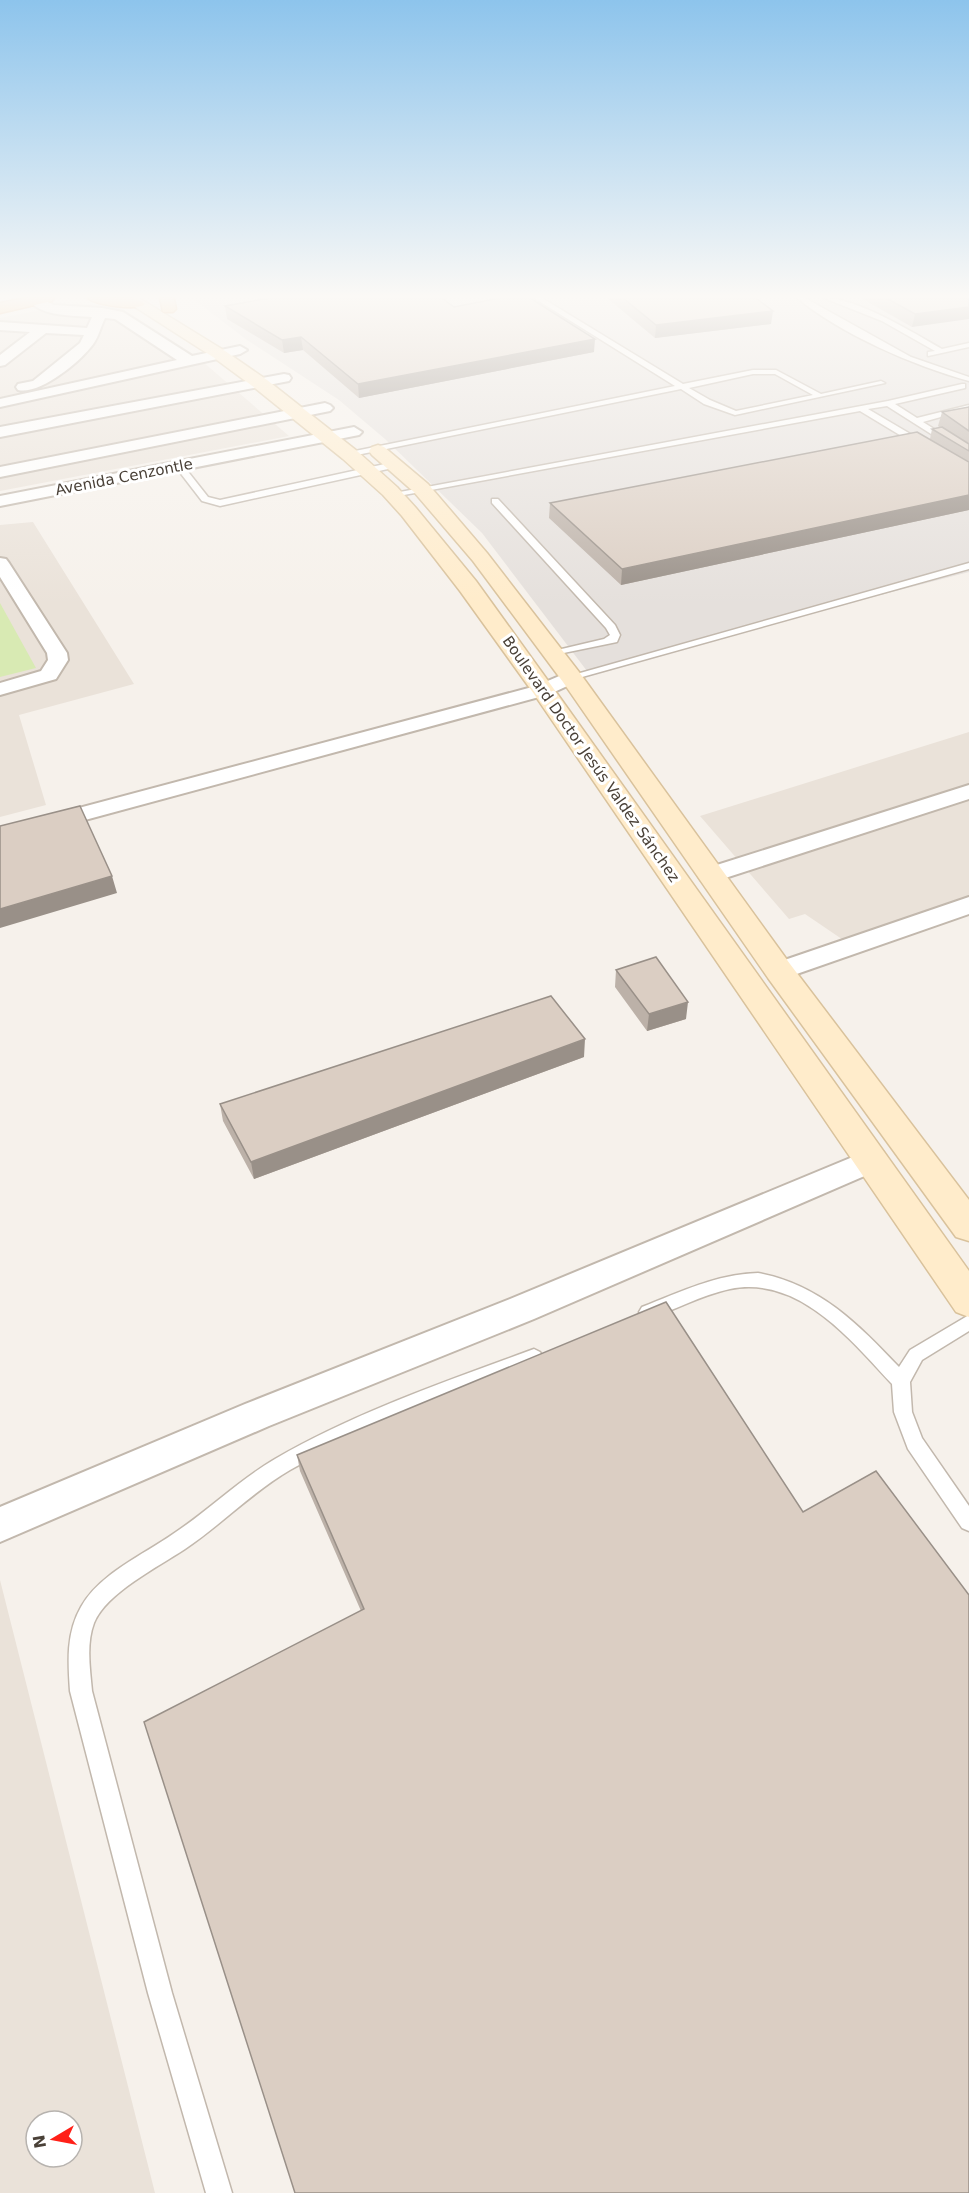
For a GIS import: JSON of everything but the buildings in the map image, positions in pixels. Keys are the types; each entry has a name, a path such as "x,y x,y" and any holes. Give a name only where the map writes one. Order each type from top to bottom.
{"main road":[{"name":"Boulevard Doctor Jesús Valdez Sánchez","path":"299,400 312,406 368,454 421,488 480,557 571,677 779,971 969,1227"},
{"name":"Boulevard Doctor Jesús Valdez Sánchez","path":"312,406 327,437 368,454 393,494 468,586 969,1301"}],"street":[{"path":"0,404 16,400"},
{"path":"0,432 171,400"},
{"path":"0,472 312,406"},
{"path":"25,427 54,461"},
{"name":"Avenida Cenzontle","path":"0,501 327,437"},
{"path":"0,563 58,656 57,665 49,675 0,688"},
{"path":"0,836 543,690 571,677"},
{"path":"710,875 969,792"},
{"path":"779,971 969,904"},
{"path":"0,1525 257,1415 522,1310 872,1160"}],"lane":[{"path":"179,466 205,499 220,503 368,454 614,400"},
{"path":"704,400 735,413 798,400"},
{"path":"393,494 897,400"},
{"path":"888,403 969,455"},
{"path":"917,421 969,407"},
{"path":"861,408 933,452"},
{"path":"495,501 611,627 615,635 613,640 553,654"},
{"path":"571,677 969,566"},
{"path":"633,1318 719,1286 749,1281 773,1282 794,1289 832,1314 902,1381"},
{"path":"969,1322 916,1354 902,1381 903,1413 915,1443 969,1522"},
{"path":"219,2193 160,1993 81,1691 79,1658 86,1616 101,1597 191,1534 280,1466 348,1432 428,1398 549,1352"}],"shaded area":[{"path":"0,400 248,400 289,436 0,491"},
{"path":"339,400 969,400 969,572 587,671 482,533 385,439"},
{"path":"33,522 134,684 19,715 46,805 0,817 0,525"},
{"path":"969,732 969,911 858,950 805,914 789,919 700,816"},
{"path":"0,1580 155,2193 0,2193"}],"green space":[{"path":"0,603 36,668 0,677"}]}
